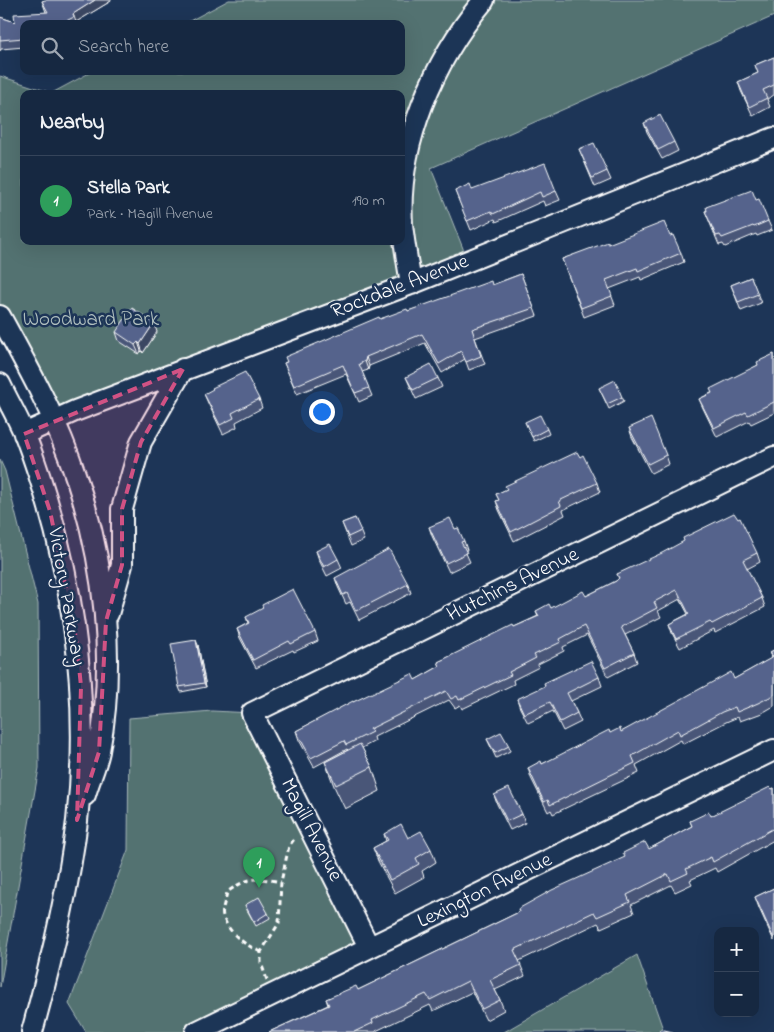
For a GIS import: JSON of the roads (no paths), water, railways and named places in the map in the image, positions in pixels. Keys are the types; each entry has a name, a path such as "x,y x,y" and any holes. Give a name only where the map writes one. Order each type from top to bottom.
{"street":[{"path":"405,177 411,143 420,111 433,81 451,46 484,0"},
{"name":"Rockdale Avenue","path":"24,434 54,420 183,369 411,284 774,138"},
{"path":"405,243 411,284"},
{"name":"Victory Parkway","path":"0,316 54,420 76,477 91,527 106,620 105,690 98,752 77,820 64,898 44,989 32,1032"},
{"path":"106,620 122,565 122,509 141,442 183,369"},
{"name":"Victory Parkway","path":"0,384 24,434 50,511 76,638 81,686 77,820"},
{"name":"Hutchins Avenue","path":"252,712 774,457"},
{"name":"Magill Avenue","path":"252,712 370,947"},
{"name":"Lexington Avenue","path":"196,1032 774,750"}],"place":[{"name":"Stella Park","path":"259,888"}],"park label":[{"name":"Woodward Park","path":"91,320"}]}
